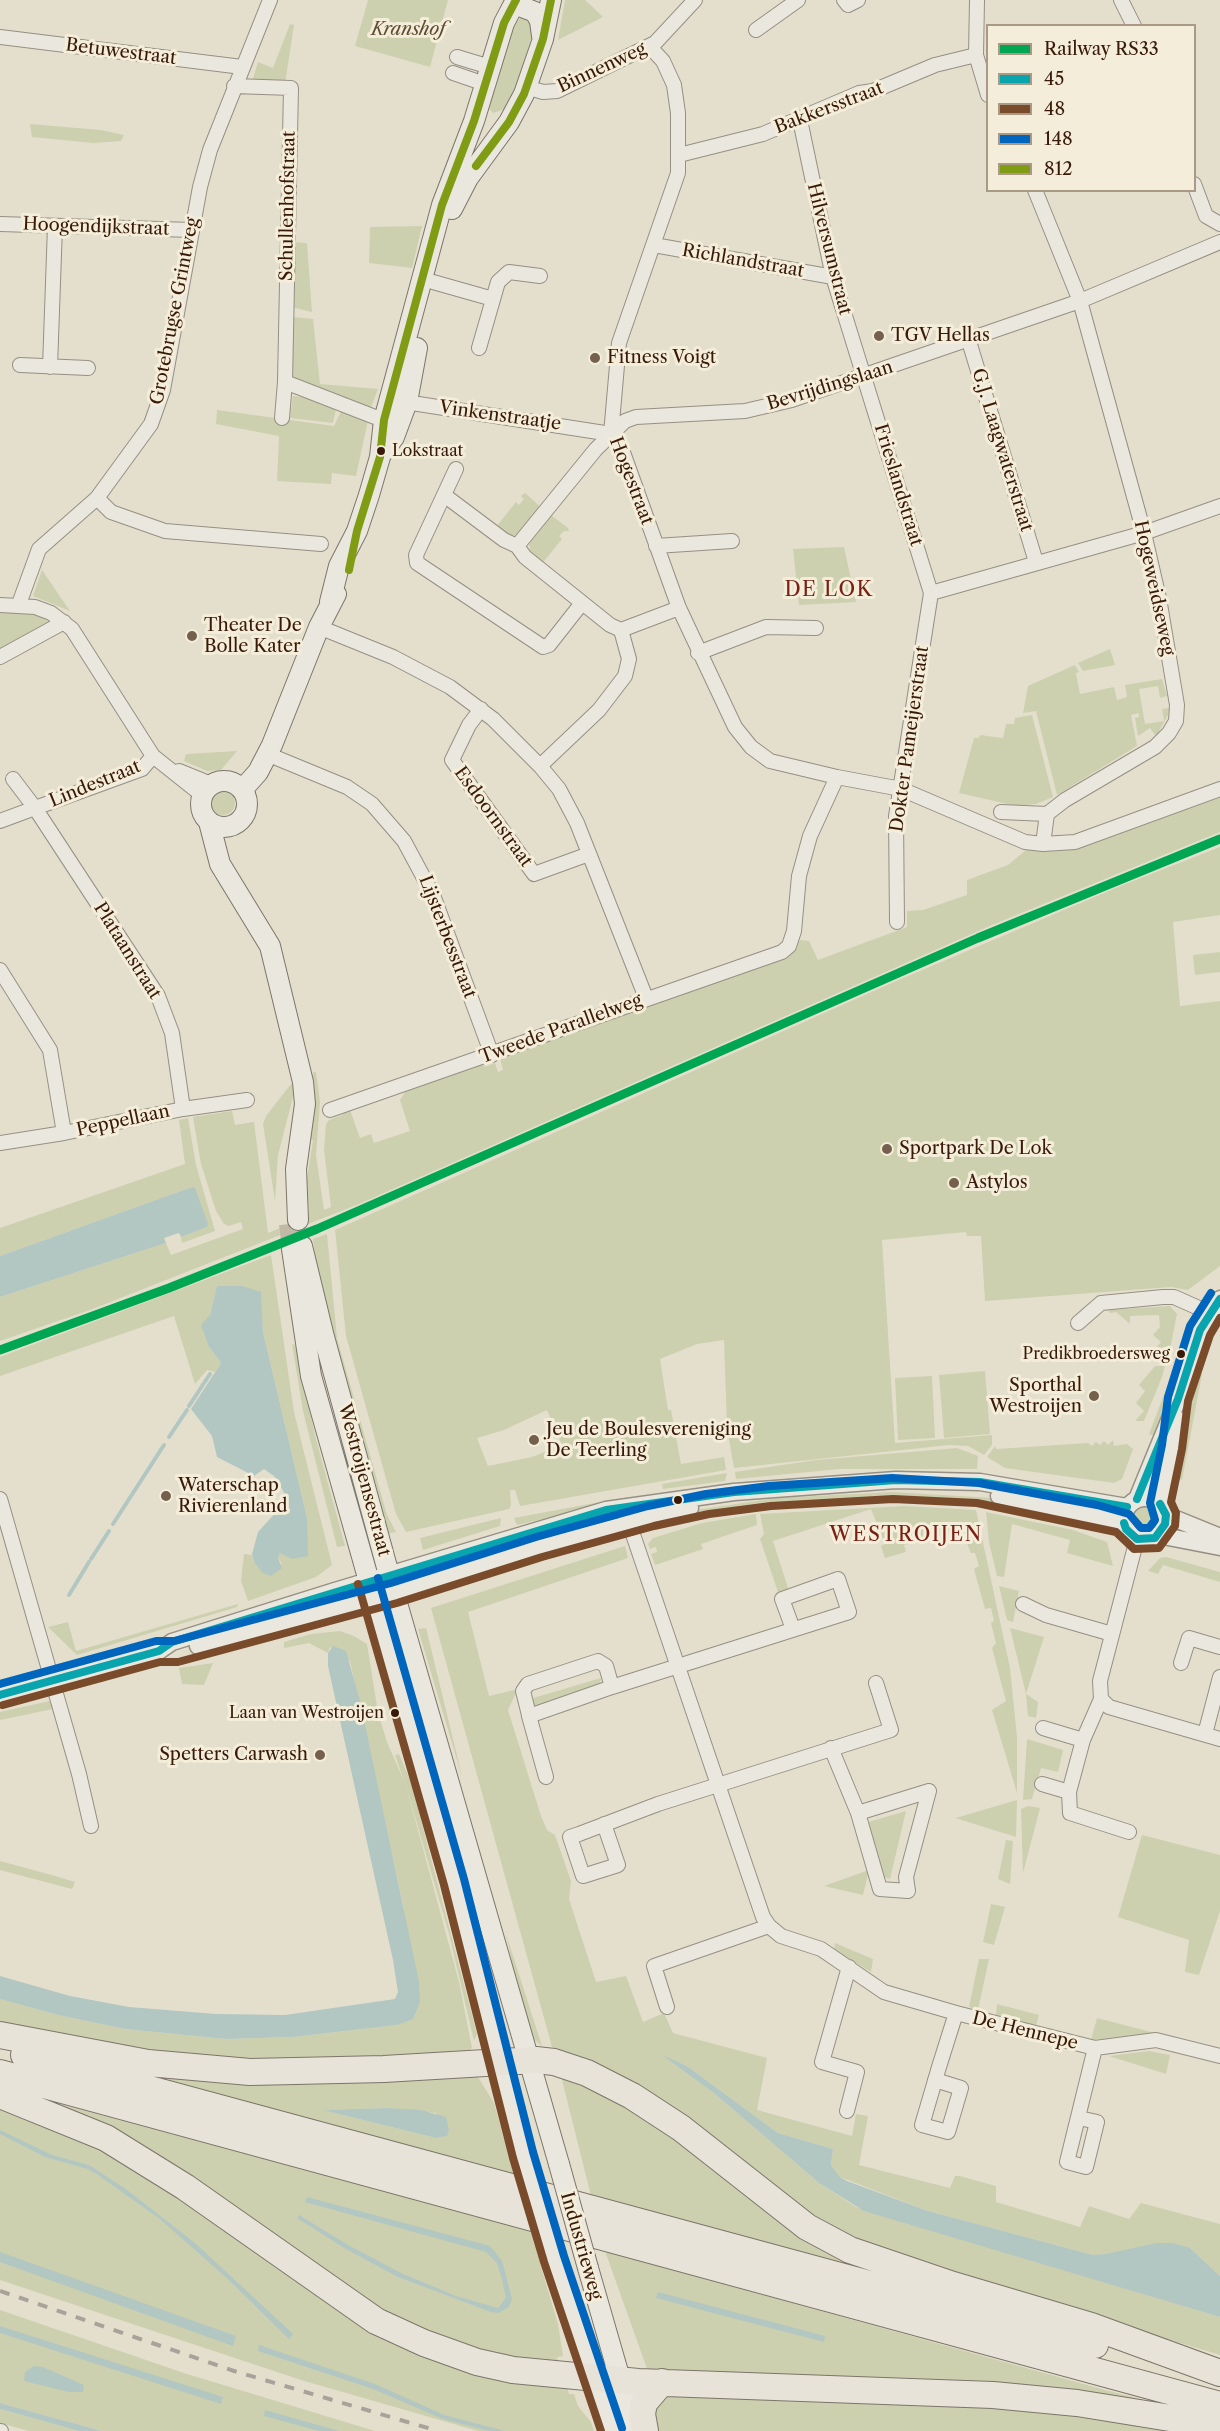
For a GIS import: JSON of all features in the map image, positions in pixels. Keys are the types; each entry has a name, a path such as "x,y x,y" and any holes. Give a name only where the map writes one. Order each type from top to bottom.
{"highway":[{"path":"0,2035 148,2063 250,2072 384,2069 495,2050 529,2060 568,2066 615,2086 681,2128 807,2227 850,2250 953,2285 1091,2326 1220,2373"},
{"path":"0,2049 1220,2379"},
{"path":"0,2073 1220,2405"},
{"path":"0,2095 106,2138 185,2187 376,2321 424,2343 477,2362 513,2370 621,2380 993,2395 1099,2406 1220,2426"},
{"path":"645,2431 642,2414 644,2403 662,2382"}],"main road":[{"path":"398,400 411,371 453,205 460,189 509,122 530,88 543,39 550,0"},
{"path":"237,786 255,760 267,753 330,602 349,570 357,531 380,457 394,437 398,400 442,205 478,108 504,23 515,2 535,12 540,21 543,39"},
{"path":"478,108 483,118 490,123 509,122"},
{"path":"218,824 236,823 245,812 247,804 237,786 223,781 207,789 201,811 218,824 234,887 270,946 303,1082 305,1104 296,1169 294,1222"},
{"name":"Westroijensestraat","path":"495,2050 457,1893 311,1376 297,1247 529,2060"},
{"name":"Industrieweg","path":"495,2050 554,2259 612,2431"},
{"name":"Industrieweg","path":"529,2060 635,2431"}],"street":[{"name":"Grotebrugse Grintweg","path":"19,604 39,549 97,498 151,424 163,390 192,230 210,150 270,0"},
{"name":"Binnenweg","path":"530,88 557,91 649,46 695,0"},
{"path":"756,30 798,0"},
{"path":"844,0 848,4 858,0"},
{"path":"977,0 976,55 986,91"},
{"path":"1121,0 1133,24"},
{"name":"Betuwestraat","path":"0,37 242,67"},
{"name":"Hogestraat","path":"649,46 663,61 674,85 679,155 678,173 619,343 610,434 624,455 679,608 698,653 735,727 760,755 770,761 837,777"},
{"name":"Bakkersstraat","path":"679,155 763,134 859,93 873,91 935,65 976,55"},
{"path":"457,57 487,76"},
{"path":"453,73 487,76"},
{"name":"Schullenhofstraat","path":"234,86 291,88 285,382 282,418"},
{"name":"Hilversumstraat","path":"800,120 833,278 864,378"},
{"path":"1196,189 1206,216 1220,224"},
{"name":"Hogeweidseweg","path":"1036,192 1080,301 1144,533 1177,705 1176,721 1169,733 1155,747 1065,800 1047,814"},
{"name":"Hoogendijkstraat","path":"0,224 192,230"},
{"path":"50,367 55,226"},
{"name":"Bevrijdingslaan","path":"517,546 610,434 625,421 636,417 745,411 792,400 864,378 968,338 1080,301 1220,242"},
{"name":"Richlandstraat","path":"654,245 833,278"},
{"path":"479,348 498,282 509,272 540,276"},
{"path":"433,282 493,299"},
{"name":"G.J. Laagwaterstraat","path":"968,338 1036,562"},
{"path":"20,365 88,368"},
{"name":"Frieslandstraat","path":"864,378 932,593"},
{"path":"285,382 375,417"},
{"name":"Vinkenstraatje","path":"398,400 610,434"},
{"path":"456,469 433,513 416,555 417,563 543,647 549,645 582,603"},
{"path":"444,495 504,540 517,546 525,557 610,625 621,630 679,608"},
{"path":"97,498 111,512 165,531 321,544"},
{"path":"932,593 1144,533 1220,506"},
{"path":"656,546 732,541"},
{"name":"Dokter Pameijerstraat","path":"897,922 896,816 932,593"},
{"path":"0,604 35,607 64,622 72,629 157,760 207,789"},
{"path":"0,657 64,622"},
{"path":"319,627 417,669 481,709 540,766 568,805 646,998"},
{"path":"698,653 766,627 816,628"},
{"path":"540,766 599,710 625,676 629,659 621,630"},
{"name":"Esdoornstraat","path":"481,709 469,725 452,760 534,874 589,854"},
{"name":"Lijsterbesstraat","path":"267,753 347,788 372,804 404,841 433,896 492,1055"},
{"name":"Lindestraat","path":"0,821 142,769 157,760"},
{"path":"837,777 901,789 1025,842 1043,844 1075,842 1220,789"},
{"name":"Tweede Parallelweg","path":"330,1110 782,952 789,946 794,931 799,876 810,836 837,777"},
{"name":"Lindestraat","path":"13,779 35,808"},
{"name":"Plataanstraat","path":"35,808 158,996 172,1033 183,1109"},
{"path":"1001,812 1047,814 1043,844"},
{"path":"0,970 50,1050 64,1133"},
{"name":"Peppellaan","path":"0,1143 64,1133 183,1109 247,1100"},
{"path":"1078,1323 1101,1302 1174,1296 1215,1306 1197,1338 1178,1399 1129,1510 1131,1535 1137,1539 1146,1540 1158,1535 1166,1524 1163,1510 1178,1399"},
{"path":"0,1695 159,1651 172,1642 370,1590 627,1515 707,1504 770,1496 893,1488 942,1489 1129,1510 1149,1498 1163,1510 1220,1537"},
{"path":"0,1499 90,1813 91,1826"},
{"path":"627,1515 763,1917 769,1926 654,1966 667,2007"},
{"path":"1158,1535 1220,1547"},
{"path":"1129,1832 1070,1813 1070,1792 1083,1740 1101,1699 1100,1681 1137,1539"},
{"path":"529,1716 678,1665 849,1612 838,1580 782,1599 793,1629"},
{"path":"1023,1604 1046,1615 1112,1634"},
{"path":"1181,1663 1189,1638 1220,1647"},
{"path":"546,1777 524,1691 528,1684 598,1661 606,1666 612,1687"},
{"path":"1205,1734 1220,1677"},
{"path":"604,1824 891,1730 876,1683"},
{"path":"1101,1699 1109,1707 1220,1739"},
{"path":"1043,1728 1083,1740"},
{"path":"831,1748 858,1813 880,1889 908,1891 906,1877 929,1791 858,1813"},
{"path":"1042,1784 1070,1792"},
{"name":"De Hennepe","path":"769,1926 781,1936 821,1949 849,1967 872,1986 884,1992 956,2013 1095,2048 1156,2040 1220,2056"},
{"path":"847,2111 857,2072 822,2062 849,1967"},
{"name":"De Hennepe","path":"935,2080 956,2013"},
{"name":"De Hennepe","path":"1080,2118 1095,2048"}],"green space":[{"name":"Kranshof","path":"368,0 448,0 430,67 355,46"},
{"path":"565,0 585,0 603,17 558,40"},
{"path":"521,17 532,24 532,36 525,59 527,68 518,93 505,109 493,113 486,105 510,27"},
{"path":"290,24 294,25 285,84 252,82 258,62 273,68"},
{"path":"30,124 101,130 124,135 121,141 93,143 32,137"},
{"path":"422,226 412,268 369,263 370,227"},
{"path":"292,242 307,243 312,312 291,307"},
{"path":"293,317 313,319 320,384 378,389 370,410 290,380"},
{"path":"293,396 308,398 336,409 333,423 290,418"},
{"path":"342,409 368,420 356,476 332,473 331,484 277,481 279,436 216,424 217,410 334,426"},
{"path":"525,493 542,508 519,535 508,536 496,527 516,502 519,505 524,499 521,496"},
{"path":"551,515 569,531 564,531 559,536 562,539 542,564 531,554 529,544"},
{"path":"844,547 856,602 799,605 793,549"},
{"path":"42,570 70,611 33,596"},
{"path":"0,611 32,614 44,618 52,625 0,652"},
{"path":"1110,649 1115,665 1083,671 1078,663"},
{"path":"1075,665 1079,672 1076,673 1080,694 1114,687 1117,700 1127,697 1125,685 1162,679 1167,696 1160,698 1158,686 1139,689 1145,724 1164,721 1162,709 1169,708 1168,715 1155,735 1150,728 1138,736 1135,718 1139,717 1139,713 1131,715 1137,746 1057,795 1036,711 1023,713 1028,686"},
{"path":"1032,715 1053,797 1036,804 1016,806 959,793 974,738 979,738 980,735 1003,738 1006,724 1014,724 1015,718"},
{"path":"237,751 221,770 207,771 184,761 186,754"},
{"path":"223,791 228,792 234,798 234,808 228,814 223,815 218,814 212,808 211,803 212,798 218,792"},
{"path":"1220,794 1220,832 992,925 359,1204 90,1310 0,1341 0,1297 166,1243 171,1255 243,1229 241,1222 229,1226 224,1224 216,1211 201,1164 193,1117 232,1111 235,1125 254,1122 268,1233 309,1216 307,1179 313,1140 305,1138 313,1099 313,1072 316,1072 320,1102 316,1155 324,1210 331,1207 324,1150 326,1124 329,1120 342,1115 349,1107 360,1138 371,1134 374,1143 410,1131 400,1100 405,1092 483,1063 485,1067 495,1063 498,1072 503,1070 500,1058 794,950 800,940 809,941 818,960 907,927 907,911 923,910 967,895 967,880 1008,865 1026,850 1039,849"},
{"name":"Sportpark De Lok","path":"1220,847 1220,915 1173,922 1180,1006 1220,1001 1220,1266 1188,1290 1171,1287 985,1301 981,1236 967,1236 966,1232 882,1240 895,1443 992,1435 992,1445 984,1455 968,1446 949,1445 734,1468 727,1428 724,1340 697,1344 660,1359 668,1410 671,1410 681,1464 724,1457 726,1470 520,1506 515,1490 510,1490 509,1509 406,1532 396,1514 346,1336 335,1230 894,982 1123,885","holes":["547,1410 562,1445 532,1457 488,1466 477,1438 504,1430"]},
{"path":"1220,952 1220,972 1195,975 1193,955"},
{"path":"291,1084 294,1085 294,1093 278,1155 275,1201 263,1124 266,1116"},
{"path":"188,1118 196,1165 215,1231 182,1243 181,1237 207,1227 192,1187 0,1256 0,1228 185,1164 179,1120"},
{"path":"327,1234 337,1338 387,1515 396,1532 384,1534 320,1294 313,1239"},
{"path":"271,1255 294,1412 332,1565 316,1577 248,1601 241,1581 244,1554 252,1555 254,1563 282,1564 278,1558 280,1553 307,1543 307,1518 263,1332 260,1292 217,1287 210,1315 209,1347 221,1363 215,1372 207,1370 195,1384 174,1316 0,1376 0,1357"},
{"path":"1170,1306 1177,1314 1168,1359 1155,1360 1154,1350 1161,1342 1153,1335 1160,1327 1159,1315 1130,1316 1130,1324 1116,1312 1110,1313 1108,1310"},
{"path":"292,1344 295,1345 316,1439 345,1546 337,1547 303,1411"},
{"path":"1178,1358 1182,1360 1156,1437 1149,1434"},
{"path":"1155,1366 1165,1366 1162,1377 1144,1421 1135,1421 1144,1411 1136,1403 1145,1391 1139,1385"},
{"path":"985,1371 990,1434 944,1438 939,1375"},
{"path":"1202,1374 1182,1480 1170,1476 1195,1375"},
{"path":"932,1376 935,1438 898,1440 895,1378"},
{"path":"1113,1440 1114,1446 1127,1444 1133,1449 1122,1479 1114,1483 1005,1468 987,1457 995,1446 996,1449 1088,1443 1092,1446 1096,1442 1100,1445 1104,1441 1108,1445"},
{"path":"957,1448 978,1456 977,1469 840,1469 736,1479 735,1472 816,1460"},
{"path":"727,1473 725,1481 663,1489 662,1484"},
{"path":"893,1492 993,1498 1097,1519 1095,1526 1056,1515 953,1498 884,1497 733,1509 687,1516 666,1523 664,1517 777,1498"},
{"path":"600,1502 601,1506 517,1525 514,1518"},
{"path":"904,1506 976,1510 1010,1668 1017,1737 1017,1793 992,1710 1006,1701 992,1648 996,1643 991,1623 994,1621 991,1608 985,1609 974,1569 979,1566 975,1553 971,1553 961,1529 904,1545 906,1552 885,1558 881,1546 885,1544 871,1509 773,1541 789,1591 779,1595 760,1539 764,1534 760,1514"},
{"path":"1144,1506 1152,1510 1156,1518 1152,1526 1144,1530 1136,1526 1132,1518 1136,1510"},
{"path":"986,1512 1073,1530 1107,1542 1113,1566 1067,1553 1070,1540 1012,1524 1004,1577 997,1576 989,1542"},
{"path":"756,1514 757,1525 701,1544 703,1549 655,1565 651,1554 657,1552 656,1547 650,1549 648,1544 653,1538 702,1523"},
{"path":"501,1518 500,1526 423,1550 420,1538"},
{"path":"625,1546 628,1558 468,1612 489,1696 518,1689 508,1710 541,1816 547,1830 555,1835 571,1881 569,1899 596,1982 626,1976 643,2022 664,2013 673,2033 767,2058 757,2110 852,2136 856,2114 868,2116 859,2165 950,2188 955,2176 996,2186 996,2202 1080,2227 1089,2206 1129,2219 1141,2203 1220,2224 1220,2276 1190,2248 1093,2255 928,2211 840,2177 831,2165 833,2149 778,2133 687,2066 665,2057 715,2094 819,2183 856,2207 1220,2317 1220,2355 893,2256 825,2226 591,2062 552,2047 431,1608"},
{"path":"1166,1557 1220,1572 1220,1582 1163,1565 1158,1574 1148,1571 1160,1558"},
{"path":"999,1586 1019,1591 1013,1622 1007,1620"},
{"path":"238,1604 237,1607 77,1655 48,1627 68,1622 76,1651"},
{"path":"426,1628 463,1780 418,1629"},
{"path":"1010,1628 1044,1637 1026,1694"},
{"path":"340,1631 367,1644 378,1713 387,1742 404,1781 395,1755 399,1754 411,1782 477,2034 474,2041 449,1934 405,1782 459,1982 472,2048 457,2057 206,2062 0,2023 0,1999 58,2015 125,2029 226,2039 293,2037 397,2025 404,1909 350,1661 330,1647 328,1653 309,1643 284,1648 284,1642 311,1634"},
{"path":"213,1663 204,1685 182,1684 179,1668"},
{"path":"601,1678 600,1687 535,1707 530,1699"},
{"path":"1026,1694 1038,1702 1036,1718 1028,1716"},
{"path":"50,1701 53,1709 0,1720 0,1712"},
{"path":"1027,1739 1063,1750 1058,1772 1041,1768 1032,1799 1023,1800"},
{"path":"1017,1800 1016,1837 955,1818 959,1817"},
{"path":"1028,1806 1040,1808 1023,1873 1021,1809"},
{"path":"906,1811 890,1879 884,1877 865,1823"},
{"path":"1142,1835 1220,1855 1220,1911 1199,1975 1185,1972 1189,1940 1118,1917"},
{"path":"1006,1840 1013,1841 1010,1884 998,1879"},
{"path":"0,1861 75,1882 72,1889 0,1870"},
{"path":"869,1870 863,1895 824,1886"},
{"path":"991,1904 1005,1907 994,1945 983,1942"},
{"path":"506,1934 542,2046 531,2037 526,2028"},
{"path":"835,1943 873,1959 871,1972 834,1950"},
{"path":"979,1959 989,1959 978,2010 969,2007"},
{"path":"997,2004 1039,2015 1036,2026 996,2015"},
{"path":"1097,2018 1155,2033 1091,2040"},
{"path":"1149,2051 1170,2055 1166,2074 1109,2056"},
{"path":"65,2054 475,2072 494,2103 514,2175","holes":["387,2108 436,2113 447,2136 436,2138 324,2110"]},
{"path":"559,2068 583,2074 767,2205 945,2293 591,2196"},
{"path":"45,2100 530,2230 558,2324 563,2356 557,2357 560,2365 489,2355 399,2323"},
{"path":"0,2105 108,2153 177,2197 335,2309 393,2342 424,2357 488,2376 567,2387 569,2394 574,2394 578,2406 591,2422 594,2431 478,2431 301,2380 0,2280"},
{"path":"605,2251 1098,2388 1217,2419 650,2377"},
{"path":"0,2310 184,2373 375,2431 102,2431 0,2403"},
{"path":"664,2394 982,2404 1200,2431 659,2431 652,2407"},
{"path":"0,2409 79,2431 29,2431 0,2423"}],"shaded area":[{"path":"192,1187 195,1188 208,1224 207,1227 181,1237 179,1233 164,1238 166,1243 0,1297 0,1256"},
{"path":"217,1286 242,1286 261,1292 263,1332 307,1518 308,1556 292,1559 280,1553 278,1558 282,1568 271,1576 263,1573 254,1562 252,1554 258,1532 288,1499 274,1476 264,1469 254,1476 217,1457 212,1436 191,1409 221,1363 209,1347 201,1325 210,1315"},
{"path":"333,1646 346,1651 360,1701 419,1982 420,2002 413,2019 397,2025 293,2037 226,2039 125,2029 58,2015 0,1999 0,1976 70,1996 129,2007 216,2014 285,2015 395,1999 398,1992 393,1960 328,1666 328,1653"},
{"path":"662,2055 687,2066 778,2133 833,2149 831,2165 840,2177 928,2211 1093,2255 1156,2243 1173,2243 1190,2248 1220,2276 1220,2317 864,2211 819,2183 715,2094"},
{"path":"387,2108 421,2110 446,2117 449,2130 447,2136 436,2138 323,2110"},
{"path":"0,2130 52,2155 89,2165 127,2190 195,2243 293,2334 289,2339 229,2280 160,2219 98,2175 88,2169 45,2157 0,2134"},
{"path":"307,2197 490,2246 502,2261 512,2299 509,2307 498,2313 491,2312 398,2277 344,2248 297,2218 299,2215 348,2245 401,2273 456,2296 498,2308 506,2298 502,2279 497,2263 486,2252 305,2202"},
{"path":"0,2252 236,2336 233,2346 0,2262"},
{"path":"658,2292 825,2336 824,2342 656,2298"},
{"path":"0,2326 223,2397 221,2404 0,2333"},
{"path":"259,2345 375,2384 444,2415 505,2431 489,2431 443,2419 373,2389 258,2351"},
{"path":"34,2366 43,2367 84,2385 83,2392 69,2392 24,2381 25,2372"},
{"path":"0,2403 102,2431 79,2431 0,2409"},
{"path":"265,2410 339,2431 319,2431 264,2416"}],"waterway":[{"path":"189,1406 210,1374"},
{"path":"169,1437 187,1410"},
{"path":"113,1524 164,1445"},
{"path":"91,1559 109,1531"},
{"path":"69,1595 89,1562"}],"tunnel":[{"path":"289,1224 292,1248"}],"railway":[{"path":"0,2291 234,2371 438,2431"}],"rail line":[{"name":"RS33","path":"0,1350 169,1288 317,1229 978,938 1220,839"}],"transit line":[{"name":"812","path":"349,570 357,531 380,457 384,420 442,205 474,121 504,23 516,0"},
{"name":"812","path":"476,166 509,122 524,94 543,39 551,0"},
{"name":"148","path":"0,1684 156,1641 174,1641 391,1583 536,1537 648,1506 706,1494 769,1486 892,1478 979,1483 1097,1505 1129,1514 1141,1528 1149,1528 1155,1520 1150,1503 1162,1445 1168,1397 1190,1326 1211,1293"},
{"name":"45","path":"1137,1499 1178,1399 1200,1330 1220,1299"},
{"name":"48","path":"3,1705 160,1662 178,1662 397,1603 542,1557 654,1526 709,1514 771,1506 893,1499 977,1503 1116,1532 1134,1549 1159,1548 1175,1526 1176,1513 1171,1502 1182,1449 1188,1401 1210,1335 1220,1318"},
{"name":"45","path":"0,1695 159,1651 172,1642 606,1510 734,1492 896,1480 980,1482 1127,1507"},
{"name":"45","path":"1124,1523 1126,1529 1137,1539 1155,1538 1165,1524 1166,1515 1160,1504"},
{"name":"148","path":"378,1578 464,1879 533,2152 564,2256 622,2428"},
{"name":"48","path":"358,1584 444,1885 513,2158 544,2262 601,2431"}],"place":[{"name":"TGV Hellas","path":"879,336"},
{"name":"Fitness Voigt","path":"595,358"},
{"name":"Lokstraat","path":"381,451"},
{"name":"Theater De Bolle Kater","path":"192,636"},
{"name":"Sportpark De Lok","path":"887,1149"},
{"name":"Astylos","path":"954,1183"},
{"name":"Predikbroedersweg","path":"1181,1354"},
{"name":"Sporthal Westroijen","path":"1094,1396"},
{"name":"Jeu de Boulesvereniging De Teerling","path":"534,1440"},
{"name":"Waterschap Rivierenland","path":"166,1496"},
{"name":"Laan van Westroijen","path":"395,1713"},
{"name":"Spetters Carwash","path":"320,1755"}],"district":[{"name":"DE LOK","path":"829,590"},
{"name":"WESTROIJEN","path":"906,1535"}]}
